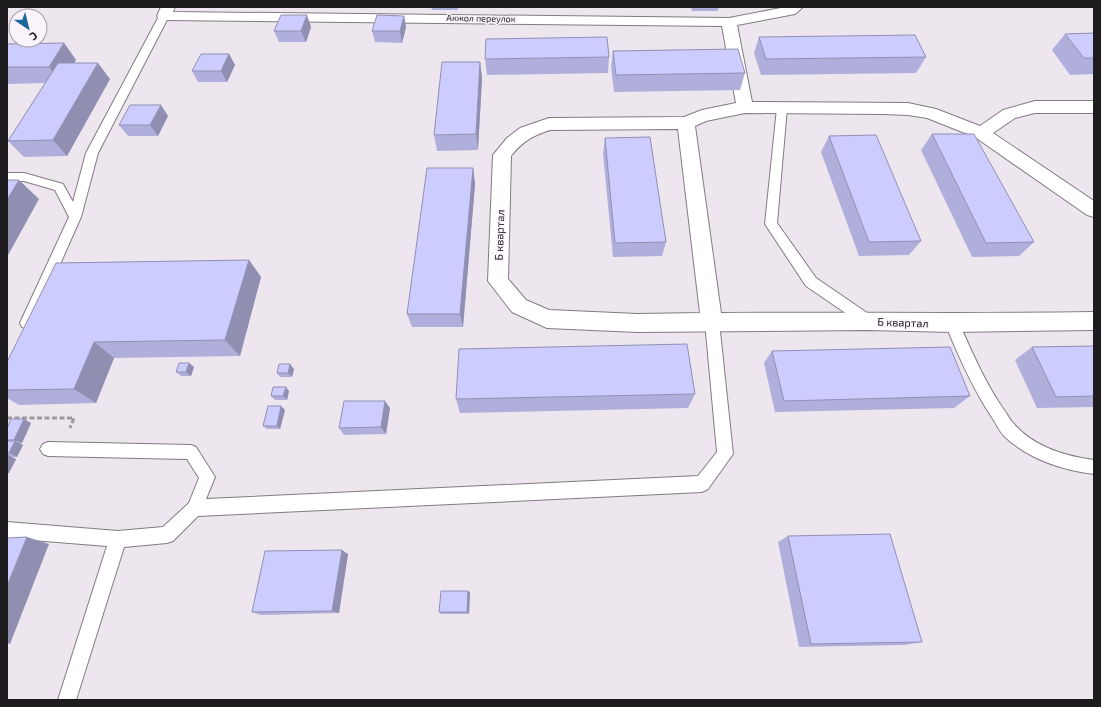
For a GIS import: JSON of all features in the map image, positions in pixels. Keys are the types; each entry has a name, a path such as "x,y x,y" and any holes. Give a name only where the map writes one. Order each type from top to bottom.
{"street":[{"name":"Акжол переулок","path":"166,11 729,22 790,10 796,7"},
{"path":"729,22 745,107"},
{"name":"Б квартал","path":"1094,210 982,133 936,115 908,109 745,107 702,116 686,122 550,124 526,132 512,142 502,155 498,281 519,306 547,319 637,323 868,321 952,323 1094,321"},
{"path":"982,133 1009,114 1035,107 1094,107"},
{"path":"686,122 712,322"}],"lane":[{"path":"21,337 75,217 92,153 166,11"},
{"path":"782,108 771,224 811,282 868,321"},
{"path":"7,177 24,177 59,187 75,217"},
{"path":"196,508 702,484 725,454 712,322"},
{"path":"952,323 968,363 990,402 1010,432 1038,452 1078,466 1094,467"},
{"path":"7,530 118,539 166,535 196,508 207,477 191,452 54,449"},
{"path":"68,700 118,539"}],"path":[{"path":"7,418 74,418 54,449"}],"building":[{"path":"281,15 307,15 301,31 274,31"},
{"path":"377,15 404,16 400,31 372,31"},
{"path":"1094,33 1094,58 1084,58 1065,34"},
{"path":"915,35 926,57 766,59 759,37"},
{"path":"607,37 609,57 485,59 486,39"},
{"path":"48,43 64,43 49,67 7,67 7,44 8,48 48,48"},
{"path":"738,49 745,73 616,75 613,51"},
{"path":"201,54 229,54 221,71 192,71"},
{"path":"442,62 480,62 476,134 434,135"},
{"path":"58,63 98,63 53,140 8,141"},
{"path":"130,105 161,105 150,125 119,125"},
{"path":"932,134 974,134 1034,242 986,243"},
{"path":"876,135 921,241 869,242 829,136"},
{"path":"650,137 666,242 615,243 605,138"},
{"path":"427,168 473,168 460,314 407,314"},
{"path":"7,180 19,180 7,200"},
{"path":"249,260 225,340 94,342 74,389 7,390 7,362 56,263"},
{"path":"687,344 695,394 456,399 459,349"},
{"path":"1094,346 1094,396 1056,397 1032,347"},
{"path":"950,347 970,396 784,401 772,351"},
{"path":"179,363 189,363 186,372 176,372"},
{"path":"279,364 290,364 288,373 277,373"},
{"path":"273,387 286,387 283,396 271,396"},
{"path":"344,401 385,401 381,427 339,428"},
{"path":"268,406 281,406 277,426 263,426"},
{"path":"11,419 24,419 14,440 7,440 7,428"},
{"path":"7,441 15,441 9,453 7,453"},
{"path":"890,534 922,642 811,644 788,536"},
{"path":"27,537 7,586 7,538"},
{"path":"342,550 332,611 252,612 265,551"},
{"path":"441,591 468,591 467,612 439,612"}]}
